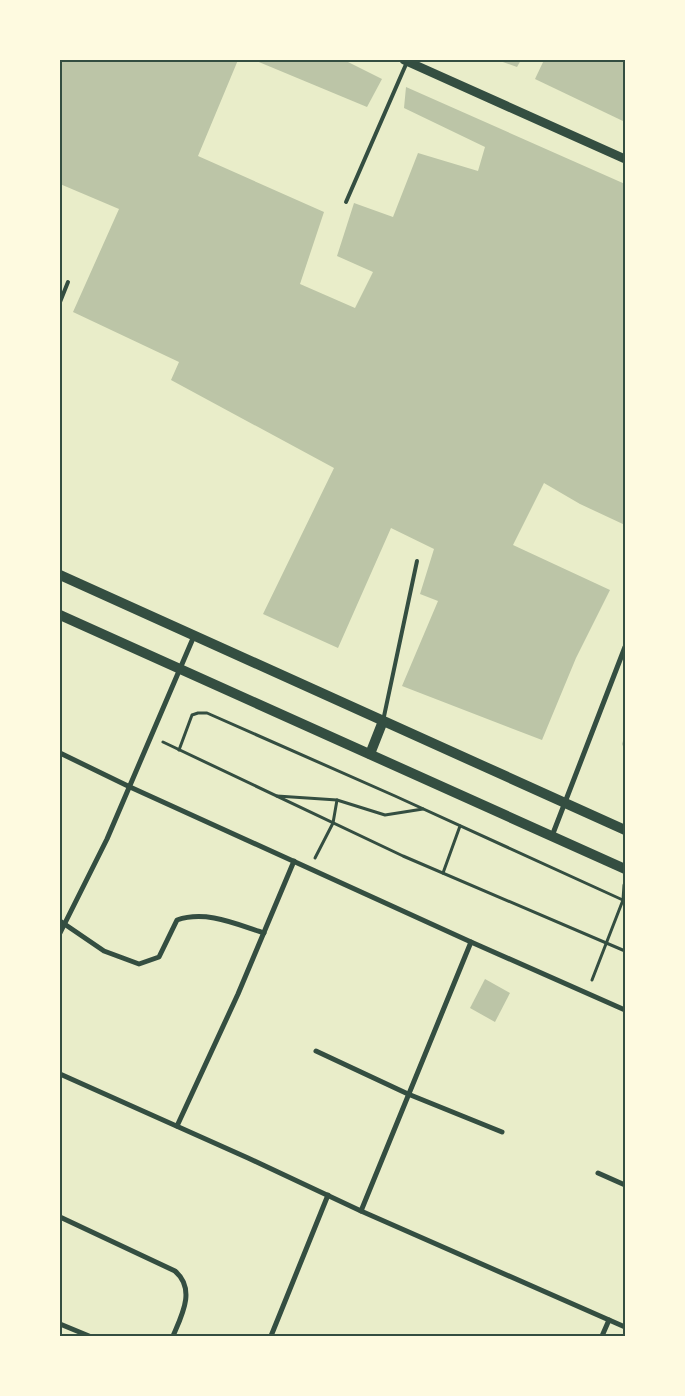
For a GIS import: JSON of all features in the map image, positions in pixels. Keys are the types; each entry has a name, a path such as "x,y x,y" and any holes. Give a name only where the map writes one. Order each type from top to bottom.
{"main road":[{"path":"60,575 625,830"},
{"path":"60,615 625,869"},
{"path":"370,754 383,721"}],"street":[{"path":"405,61 625,159"},
{"path":"60,933 62,922 107,839 194,636"},
{"path":"552,836 625,647"},
{"path":"60,753 130,787 625,1010"},
{"path":"177,1126 238,994 294,861"},
{"path":"62,922 104,951 139,964 159,957 177,920 190,916 222,919 264,933"},
{"path":"361,1211 472,942"},
{"path":"316,1051 408,1094 502,1132"},
{"path":"60,1074 361,1211 625,1327"},
{"path":"598,1173 625,1185"},
{"path":"272,1336 328,1195"},
{"path":"60,1217 175,1271 181,1276 186,1286 186,1295 183,1314 173,1336"},
{"path":"602,1336 610,1320"},
{"path":"60,1324 89,1336"}],"lane":[{"path":"346,202 405,61"},
{"path":"60,302 68,282"},
{"path":"383,721 417,561"}],"path":[{"path":"179,750 192,715 207,713 424,809 624,901"},
{"path":"152,737 403,856 625,951"},
{"path":"275,796 338,800 386,815 424,809"},
{"path":"310,868 333,823 338,800"},
{"path":"443,873 460,826"},
{"path":"587,994 624,901 625,869"}],"building":[{"path":"60,60 238,60 198,156 324,212 300,284 355,308 373,272 337,256 354,203 393,217 418,153 478,171 485,147 404,108 406,87 625,184 625,525 580,504 544,483 513,545 610,590 576,658 542,740 402,686 438,601 420,594 434,549 391,528 338,648 263,614 334,468 171,380 179,362 73,312 119,209 60,184"},
{"path":"254,60 344,60 382,79 367,107"},
{"path":"497,60 521,60 517,67"},
{"path":"544,60 625,60 625,122 535,79"},
{"path":"625,735 625,751 622,744"},
{"path":"485,979 510,993 495,1022 470,1008"}]}
